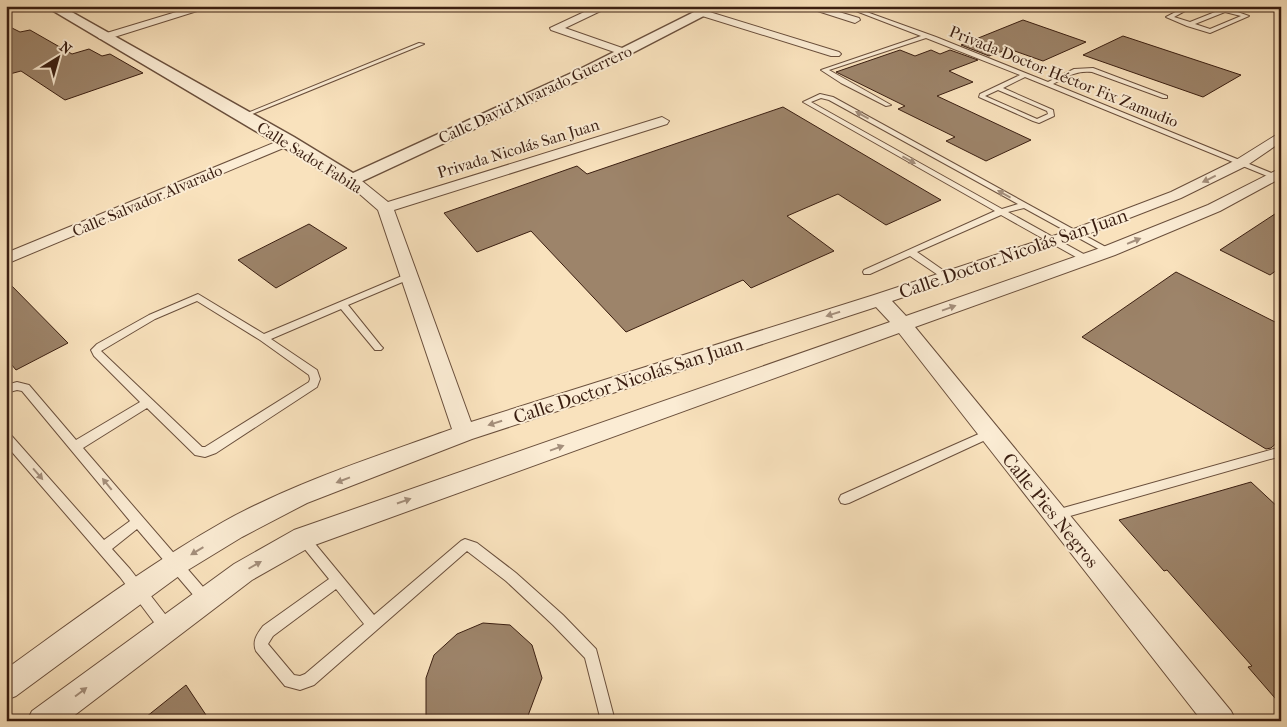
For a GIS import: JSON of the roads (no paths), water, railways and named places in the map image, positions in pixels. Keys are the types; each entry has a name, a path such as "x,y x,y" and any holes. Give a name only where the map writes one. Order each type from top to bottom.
{"street":[{"name":"Calle Sadot Fabila","path":"51,6 288,141 352,180 385,208"},
{"path":"104,37 208,6"},
{"path":"606,6 555,28 624,52"},
{"path":"807,6 855,20"},
{"path":"710,10 835,54"},
{"name":"Calle David Alvarado Guerrero","path":"352,180 710,10"},
{"name":"Privada Nicolás San Juan","path":"385,208 662,121"},
{"name":"Calle Doctor Nicolás San Juan","path":"6,686 174,565 233,529 299,496 464,434 1077,233 1176,195 1241,163 1281,136"},
{"name":"Calle Salvador Alvarado","path":"6,259 288,141"},
{"name":"Calle Doctor Nicolás San Juan","path":"42,721 243,572 303,538 1109,251 1214,208 1278,174"},
{"path":"385,208 464,434"},
{"name":"Calle Pies Negros","path":"880,299 903,325 1221,721"}],"lane":[{"path":"845,6 926,36"},
{"path":"1127,10 1137,6"},
{"path":"1192,6 1169,18 1214,31 1246,16 1212,6"},
{"path":"1189,25 1232,6"},
{"path":"1256,6 1281,10"},
{"name":"Privada Doctor Héctor Fix Zamudio","path":"888,105 836,79 824,70 926,36 941,40 1241,163 1278,174"},
{"path":"243,116 421,44"},
{"path":"1048,84 1084,68 1165,97"},
{"path":"998,88 1050,110 1052,114 1039,121 982,97 998,88 1024,75"},
{"path":"1086,259 806,102 820,96 832,98 1109,251"},
{"path":"959,187 976,179"},
{"path":"867,272 1002,211 1024,205"},
{"path":"911,252 947,276"},
{"path":"263,338 409,276"},
{"path":"198,297 263,338 313,373 314,379 312,384 212,450 205,452 198,452 97,354 96,350 152,318 198,297"},
{"path":"342,304 378,348"},
{"path":"6,389 17,386 25,388 76,446 174,565 205,599"},
{"path":"76,446 147,403"},
{"path":"845,499 990,433"},
{"path":"6,437 104,548 139,590 167,628"},
{"path":"1055,516 1281,451"},
{"path":"104,548 138,522"},
{"path":"303,538 373,624"},
{"path":"337,581 268,631 262,639 261,646 290,681 300,684 309,680 465,545 473,547 511,577 592,654 608,721"}]}
